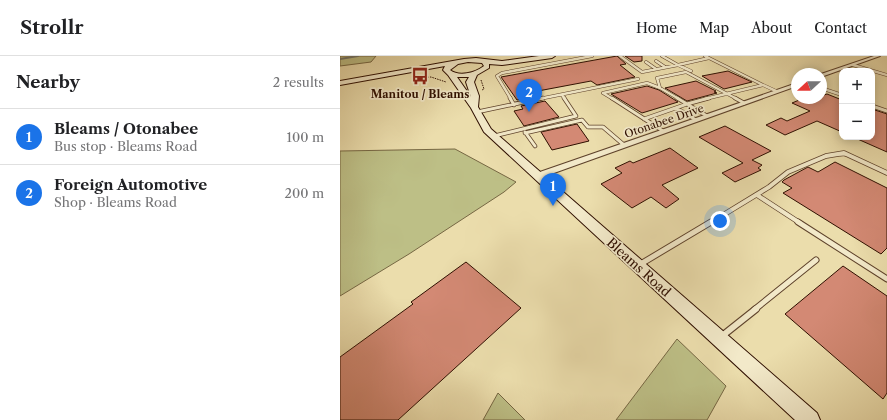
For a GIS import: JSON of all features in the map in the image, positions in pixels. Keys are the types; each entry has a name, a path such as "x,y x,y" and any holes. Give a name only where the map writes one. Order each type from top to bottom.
{"main road":[{"path":"350,82 370,83 430,73 462,75 552,56"},
{"path":"340,83 457,60 502,62 542,58"},
{"path":"450,74 446,71 446,69 457,60"},
{"path":"480,60 488,64 482,71"},
{"name":"Bleams Road","path":"475,73 470,82 475,96 476,110"},
{"name":"Bleams Road","path":"450,74 476,110 487,130 810,420"}],"street":[{"path":"827,74 878,56"},
{"name":"Otonabee Drive","path":"537,176 791,86"}],"lane":[{"path":"514,104 497,76 502,73 592,56"},
{"path":"620,56 642,72 709,58"},
{"path":"662,56 710,84"},
{"path":"705,56 776,91"},
{"path":"542,58 548,64"},
{"path":"656,61 666,67"},
{"path":"646,62 656,69"},
{"path":"853,65 887,76"},
{"path":"660,88 657,78 686,72 744,103"},
{"path":"476,110 562,95 638,79"},
{"path":"663,131 603,93 647,83 660,88 707,116"},
{"path":"644,119 687,104 763,85"},
{"path":"827,90 839,94"},
{"path":"494,136 576,116 562,95"},
{"path":"875,107 887,111"},
{"path":"676,108 696,120"},
{"path":"525,133 582,120 588,127 603,126 624,145"},
{"path":"522,129 535,146"},
{"path":"638,266 757,195 788,172 826,156 844,153 887,173"},
{"path":"757,195 887,279"},
{"path":"719,338 816,260"}],"path":[{"path":"413,79 432,77 449,84"}],"green space":[{"path":"340,56 376,56 371,62 340,66"},
{"path":"455,149 516,182 504,192 409,254 340,296 340,151"},
{"path":"677,339 726,386 707,420 616,420"},
{"path":"498,393 525,420 483,420"}],"building":[{"path":"617,56 626,64 620,65 635,77 597,85 591,81 538,91 541,95 517,100 501,77"},
{"path":"625,56 642,56 642,61 634,62"},
{"path":"728,71 752,82 724,89 702,76"},
{"path":"696,81 716,91 714,92 717,93 687,101 665,88"},
{"path":"647,86 659,90 678,102 642,113 611,94"},
{"path":"827,94 839,99 839,131 817,121 785,135 766,125 781,118 787,121 810,111 794,104 827,104"},
{"path":"545,101 559,117 524,126 514,111 523,109 521,106"},
{"path":"875,110 887,114 887,152 860,140 875,140"},
{"path":"577,124 589,141 552,150 541,132"},
{"path":"725,126 771,151 752,160 762,165 758,168 761,170 735,182 722,173 743,163 699,137"},
{"path":"670,148 698,168 662,185 679,199 666,208 651,197 632,208 601,184 622,173 615,168 630,161 633,163"},
{"path":"835,162 887,188 887,248 881,254 783,193 792,188 782,182 784,180 808,167 818,172"},
{"path":"466,262 521,308 398,420 340,420 340,357 413,304 411,302"},
{"path":"843,266 887,296 887,393 883,399 785,314"}],"waterway":[{"path":"340,59 358,56"}],"place":[{"name":"Manitou / Bleams","path":"420,76"},
{"name":"Foreign Automotive","path":"529,112"},
{"name":"Bleams / Otonabee","path":"553,206"}]}
